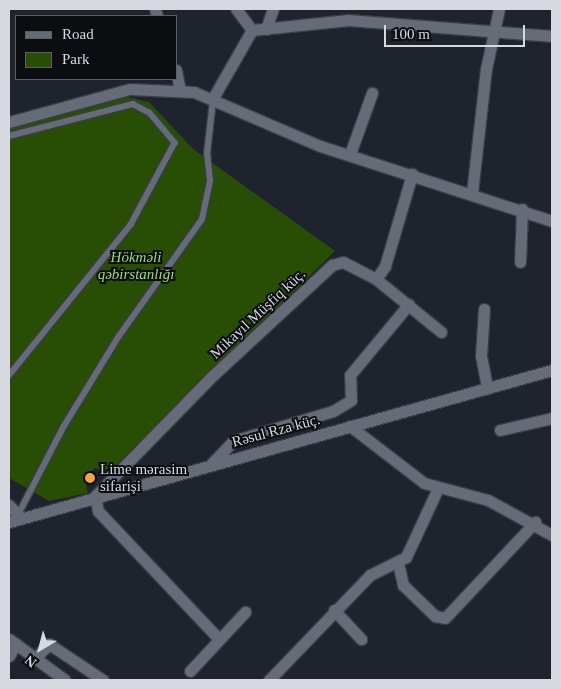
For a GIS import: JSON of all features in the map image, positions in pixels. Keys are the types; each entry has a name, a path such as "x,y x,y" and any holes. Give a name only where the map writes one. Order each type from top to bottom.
{"street":[{"path":"236,9 252,30"},
{"path":"266,29 273,9"},
{"path":"472,193 498,9"},
{"path":"252,30 374,15 494,31 552,36"},
{"path":"213,98 252,30"},
{"path":"178,80 180,90"},
{"path":"9,122 130,89 180,90 213,98 350,154 552,220"},
{"path":"350,154 372,93"},
{"path":"376,279 384,266 412,174"},
{"path":"520,262 522,209"},
{"name":"Mikayıl Müşfiq küç.","path":"94,501 105,482 208,379 332,265 343,262 376,279 441,332"},
{"path":"211,464 233,441 333,411 351,400 350,375 409,304"},
{"path":"484,309 481,356 486,388"},
{"name":"Rəsul Rza küç.","path":"9,522 20,516 94,501 211,464 552,370"},
{"path":"500,430 552,418"},
{"path":"350,426 414,477 438,488 488,500 535,522 552,535"},
{"path":"268,680 370,575 398,563 411,551 438,488"},
{"path":"94,501 98,511 219,639"},
{"path":"9,505 20,516"},
{"path":"398,563 403,584 435,616 445,618 535,522"},
{"path":"334,610 361,639"},
{"path":"190,671 245,612"},
{"path":"9,656 12,642 65,680"},
{"path":"35,658 49,644 103,680"}],"lane":[{"path":"20,516 64,426 119,336 202,218 210,181 207,154 213,98"},
{"path":"9,136 133,104 150,113 175,143 131,225 9,376"}],"green space":[{"name":"Hökməli qəbirstanlığı","path":"128,97 149,102 193,149 335,251 107,474 96,468 84,477 88,493 49,501 9,478 9,129"}],"place":[{"name":"Lime mərasim sifarişi","path":"90,478"}]}
